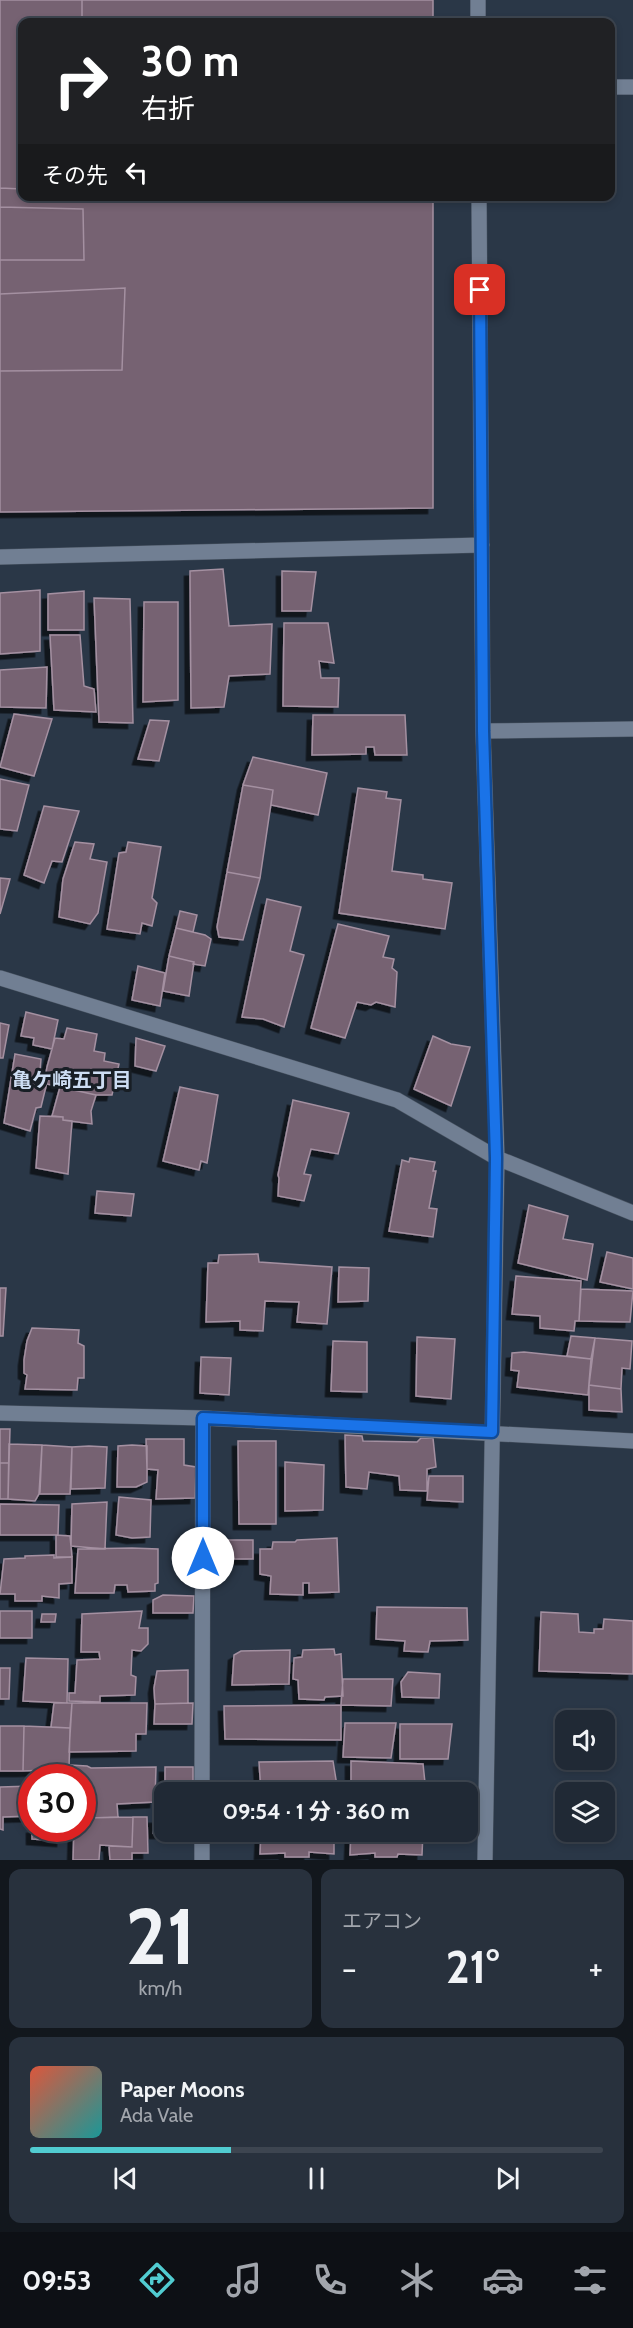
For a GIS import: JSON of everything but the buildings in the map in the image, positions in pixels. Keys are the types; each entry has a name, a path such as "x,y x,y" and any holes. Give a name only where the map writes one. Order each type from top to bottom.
{"street":[{"path":"478,0 478,18"},
{"path":"615,87 633,87"},
{"path":"479,201 483,731 496,1158 485,1860"},
{"path":"0,557 482,545"},
{"path":"483,731 633,729"},
{"path":"0,978 397,1100 496,1158 633,1213"},
{"path":"0,1413 203,1418 633,1441"},
{"path":"202,1782 203,1418"},
{"path":"202,1842 202,1860"}],"district":[{"name":"亀ケ崎五丁目","path":"72,1080"}],"route":[{"path":"203,1558 203,1418 492,1432 496,1158 483,731 480,290"}]}
